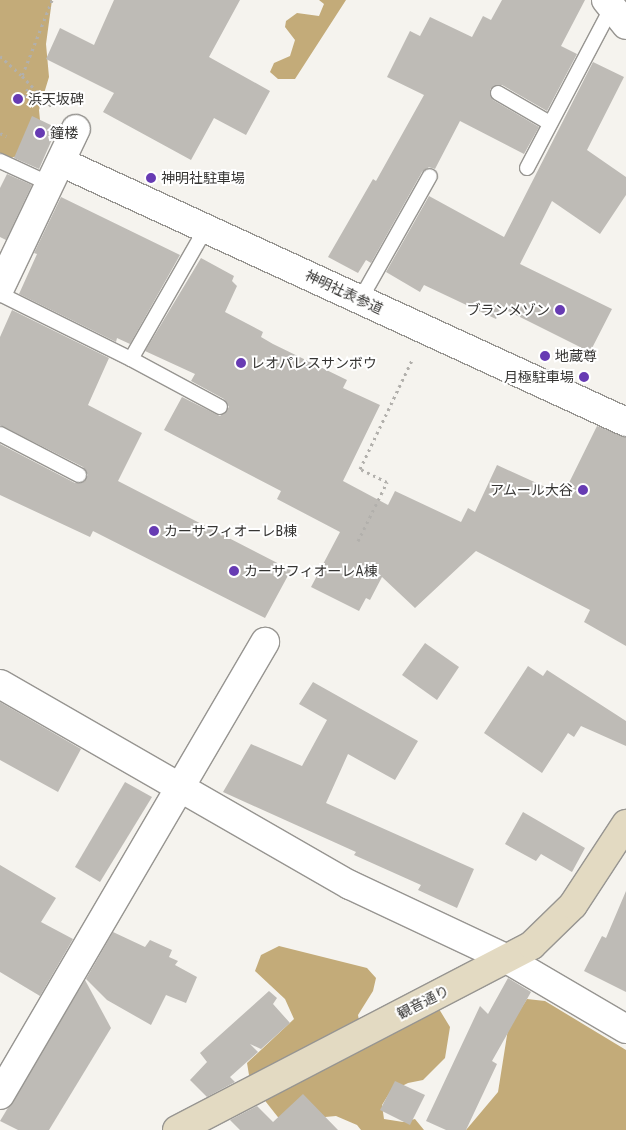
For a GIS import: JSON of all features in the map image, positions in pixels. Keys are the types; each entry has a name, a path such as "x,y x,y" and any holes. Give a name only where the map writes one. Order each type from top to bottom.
{"main road":[{"name":"観音通り","path":"177,1130 532,945 573,905 626,824"}],"street":[{"path":"0,288 76,130"},
{"name":"神明社表参道","path":"56,173 206,228 626,422"},
{"path":"0,1095 181,789 265,642"},
{"path":"0,684 350,885 505,958 626,1029"}],"lane":[{"path":"527,168 548,122 615,11"},
{"path":"498,93 548,122"},
{"path":"0,161 56,173"},
{"path":"360,300 430,176"},
{"path":"131,359 206,228"},
{"path":"0,294 131,359 220,407"},
{"path":"0,434 79,475"}],"path":[{"path":"22,76 52,0"},
{"path":"0,56 76,130"},
{"path":"24,97 29,86"},
{"path":"358,541 387,482 360,468 426,330"}],"shaded area":[{"path":"0,0 52,0 46,44 49,77 39,110 41,130 21,155 0,161"},
{"path":"319,0 346,0 295,79 278,79 270,72 274,63 290,56 295,40 285,27 286,21 297,13 319,16 324,4"},
{"path":"279,946 367,968 376,978 373,991 358,1015 362,1037 428,1003 439,1009 450,1027 445,1058 423,1080 408,1083 390,1092 382,1105 384,1119 403,1122 415,1119 424,1130 361,1130 357,1125 336,1116 281,1121 266,1102 249,1075 247,1063 294,1019 285,999 255,971 261,955"},
{"path":"527,999 545,1001 626,1050 626,1130 466,1130 498,1092 508,1029"}],"building":[{"path":"114,0 240,0 209,57 270,91 246,135 214,118 191,160 103,112 114,93 46,59 60,28 94,45"},
{"path":"502,0 585,0 561,46 577,54 547,111 502,85 490,89 493,100 539,127 524,154 460,121 435,169 429,167 422,172 371,263 366,260 358,273 328,257 373,179 376,181 424,95 387,77 410,31 420,36 430,17 472,37 483,16 491,20"},
{"path":"593,62 624,77 587,150 626,177 626,195 600,234 552,201 520,264 612,309 590,352 502,308 496,319 424,285 420,292 386,272 429,196 504,237"},
{"path":"32,116 57,128 39,169 14,158"},
{"path":"7,174 32,185 6,240 0,237 0,188"},
{"path":"61,197 180,255 130,344 117,338 116,342 19,294 37,254 34,253"},
{"path":"201,258 234,276 232,281 237,286 225,312 263,332 261,337 273,344 347,380 343,388 380,405 343,481 388,505 395,491 461,522 468,508 475,512 497,465 563,495 597,426 626,437 626,646 584,622 590,610 476,551 415,608 382,577 370,600 366,598 359,611 311,587 340,532 277,499 281,491 164,430 182,397 220,416 229,407 224,399 191,381 195,374 145,351"},
{"path":"12,310 109,358 88,405 142,433 118,481 291,570 265,618 93,531 90,537 0,495 0,444 75,483 84,482 88,475 83,467 0,425 0,337"},
{"path":"425,643 459,667 437,700 402,675"},
{"path":"528,666 543,676 547,670 626,721 626,746 581,726 574,737 568,733 542,773 484,733"},
{"path":"313,682 418,741 395,780 348,754 326,803 474,869 457,908 418,890 421,885 354,855 356,852 223,792 251,744 302,766 327,720 299,704"},
{"path":"0,702 81,749 58,792 0,760"},
{"path":"125,782 152,797 100,882 75,867"},
{"path":"523,812 585,848 572,872 541,854 536,861 505,844"},
{"path":"0,865 56,898 41,922 73,939 40,996 0,972"},
{"path":"626,891 626,992 584,971 602,936 606,938"},
{"path":"113,932 145,947 150,940 172,950 169,957 178,961 175,965 197,977 186,1003 166,995 151,1025 107,1000 86,979"},
{"path":"508,978 531,992 492,1061 497,1064 466,1130 446,1130 426,1121 480,1006 488,1014"},
{"path":"85,980 111,1028 49,1130 18,1130 0,1121"},
{"path":"269,991 277,998 273,1004 290,1023 261,1049 250,1044 258,1052 230,1077 235,1082 207,1097 190,1080 207,1062 200,1053"},
{"path":"395,1081 425,1095 410,1125 380,1110"},
{"path":"303,1094 338,1130 240,1130 230,1120 257,1106 273,1122"}],"place":[{"name":"浜天坂碑","path":"18,99"},
{"name":"鐘楼","path":"40,133"},
{"name":"神明社駐車場","path":"151,178"},
{"name":"ブランメゾン","path":"560,310"},
{"name":"地蔵尊","path":"545,356"},
{"name":"レオパレスサンボウ","path":"241,363"},
{"name":"月極駐車場","path":"584,377"},
{"name":"アムール大谷","path":"583,490"},
{"name":"カーサフィオーレB棟","path":"154,531"},
{"name":"カーサフィオーレA棟","path":"234,571"}]}
